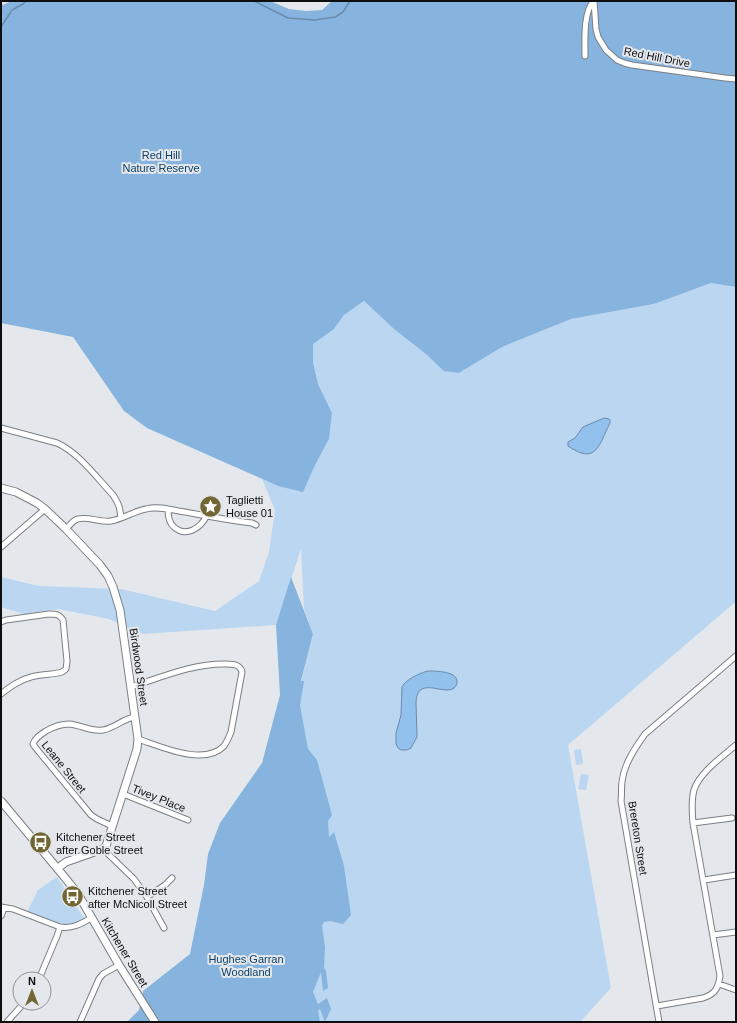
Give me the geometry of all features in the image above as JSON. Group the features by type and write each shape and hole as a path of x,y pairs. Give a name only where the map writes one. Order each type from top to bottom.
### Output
{"street":[{"path":"585,56 586,24 589,8 594,1"},
{"name":"Red Hill Drive","path":"594,1 598,37 606,50 617,60 627,64 736,79"},
{"path":"1,428 57,443 70,450 113,495 118,502 122,518"},
{"name":"Birdwood Street","path":"1,488 16,492 37,502 66,529 100,565 108,576 121,614 138,739 134,761 106,846 104,848"},
{"path":"66,529 77,519 111,521 146,509 156,508 207,515 256,525"},
{"path":"1,547 45,509"},
{"path":"168,509 168,516 174,527 187,532 200,526 207,515"},
{"path":"1,622 49,614 60,616 63,620 67,661 66,669 62,672 32,676 14,684 1,694"},
{"name":"Brereton Street","path":"659,1022 621,801 622,780 627,764 636,746 645,734 736,656"},
{"path":"131,687 204,666 234,664 240,667 242,672 231,732 228,740 216,752 198,755 188,754 138,739"},
{"name":"Leane Street","path":"112,826 91,815 33,744 35,739 47,730 63,724 70,724 94,730 103,730 112,728 135,717"},
{"path":"657,1006 703,998 710,995 719,984 720,976 693,823 692,800 694,788 699,779 712,765 736,745"},
{"name":"Tivey Place","path":"123,794 188,820"},
{"name":"Kitchener Street","path":"1,801 78,894 91,918 155,1022"},
{"path":"693,823 732,818"},
{"path":"58,868 66,862 104,848 134,879 147,897 164,928"},
{"path":"704,880 736,875"},
{"path":"147,897 165,885 172,878"},
{"path":"1,916 3,908 29,915 60,927 72,927 91,918"},
{"path":"42,971 60,927"},
{"path":"713,935 736,932"},
{"path":"80,1022 103,974 119,964"},
{"path":"719,984 736,990"},
{"path":"7,1022 17,1011"}],"shaded area":[{"path":"711,283 736,287 736,603 568,745 611,988 580,1022 305,1022 289,732 313,634 304,609 301,549 276,625 143,634 109,619 58,609 24,614 1,607 1,577 39,586 121,589 215,611 259,581 269,552 275,510 262,479 278,486 315,465 329,439 332,413 318,384 313,362 312,344 334,329 344,315 364,301 394,329 444,370 459,373 502,347 571,319 654,304"},
{"path":"604,418 609,419 610,423 600,445 596,450 585,454 568,446 568,442 575,438 583,427"},
{"path":"427,671 450,674 456,678 457,685 450,690 426,688 421,690 418,694 416,702 417,737 411,748 401,750 396,744 396,733 401,715 402,687 410,679"},
{"path":"581,749 583,764 576,765 574,750"},
{"path":"581,774 589,775 586,790 578,789"},
{"path":"57,877 84,918 78,922 71,924 56,923 27,912 38,890"}],"green space":[{"name":"Red Hill Nature Reserve","path":"11,1 270,1 289,9 306,11 322,10 332,1 736,1 736,287 711,283 654,304 571,319 502,347 459,373 444,371 427,355 394,329 364,301 344,315 334,329 313,344 313,362 318,384 332,413 329,439 303,492 278,486 147,428 124,411 73,337 1,323 1,4 3,5"},
{"name":"Hughes Garran Woodland","path":"291,577 313,634 301,681 304,681 300,705 308,749 317,760 332,815 328,821 329,837 334,832 344,866 351,915 343,924 330,921 324,922 322,926 325,947 324,968 326,971 328,988 323,991 321,972 313,992 318,1004 327,998 331,1009 325,1022 320,1009 318,1011 320,1022 127,1022 139,1010 143,991 190,954 204,885 208,854 220,823 262,763 280,695 276,625"}],"waterway":[{"path":"1,27 12,10 26,1"},
{"path":"254,1 288,18 315,20 335,17 343,12 350,1"}],"place":[{"name":"Taglietti House 01","path":"210,506"},
{"name":"Kitchener Street after Goble Street","path":"40,843"},
{"name":"Kitchener Street after McNicoll Street","path":"73,897"}]}
